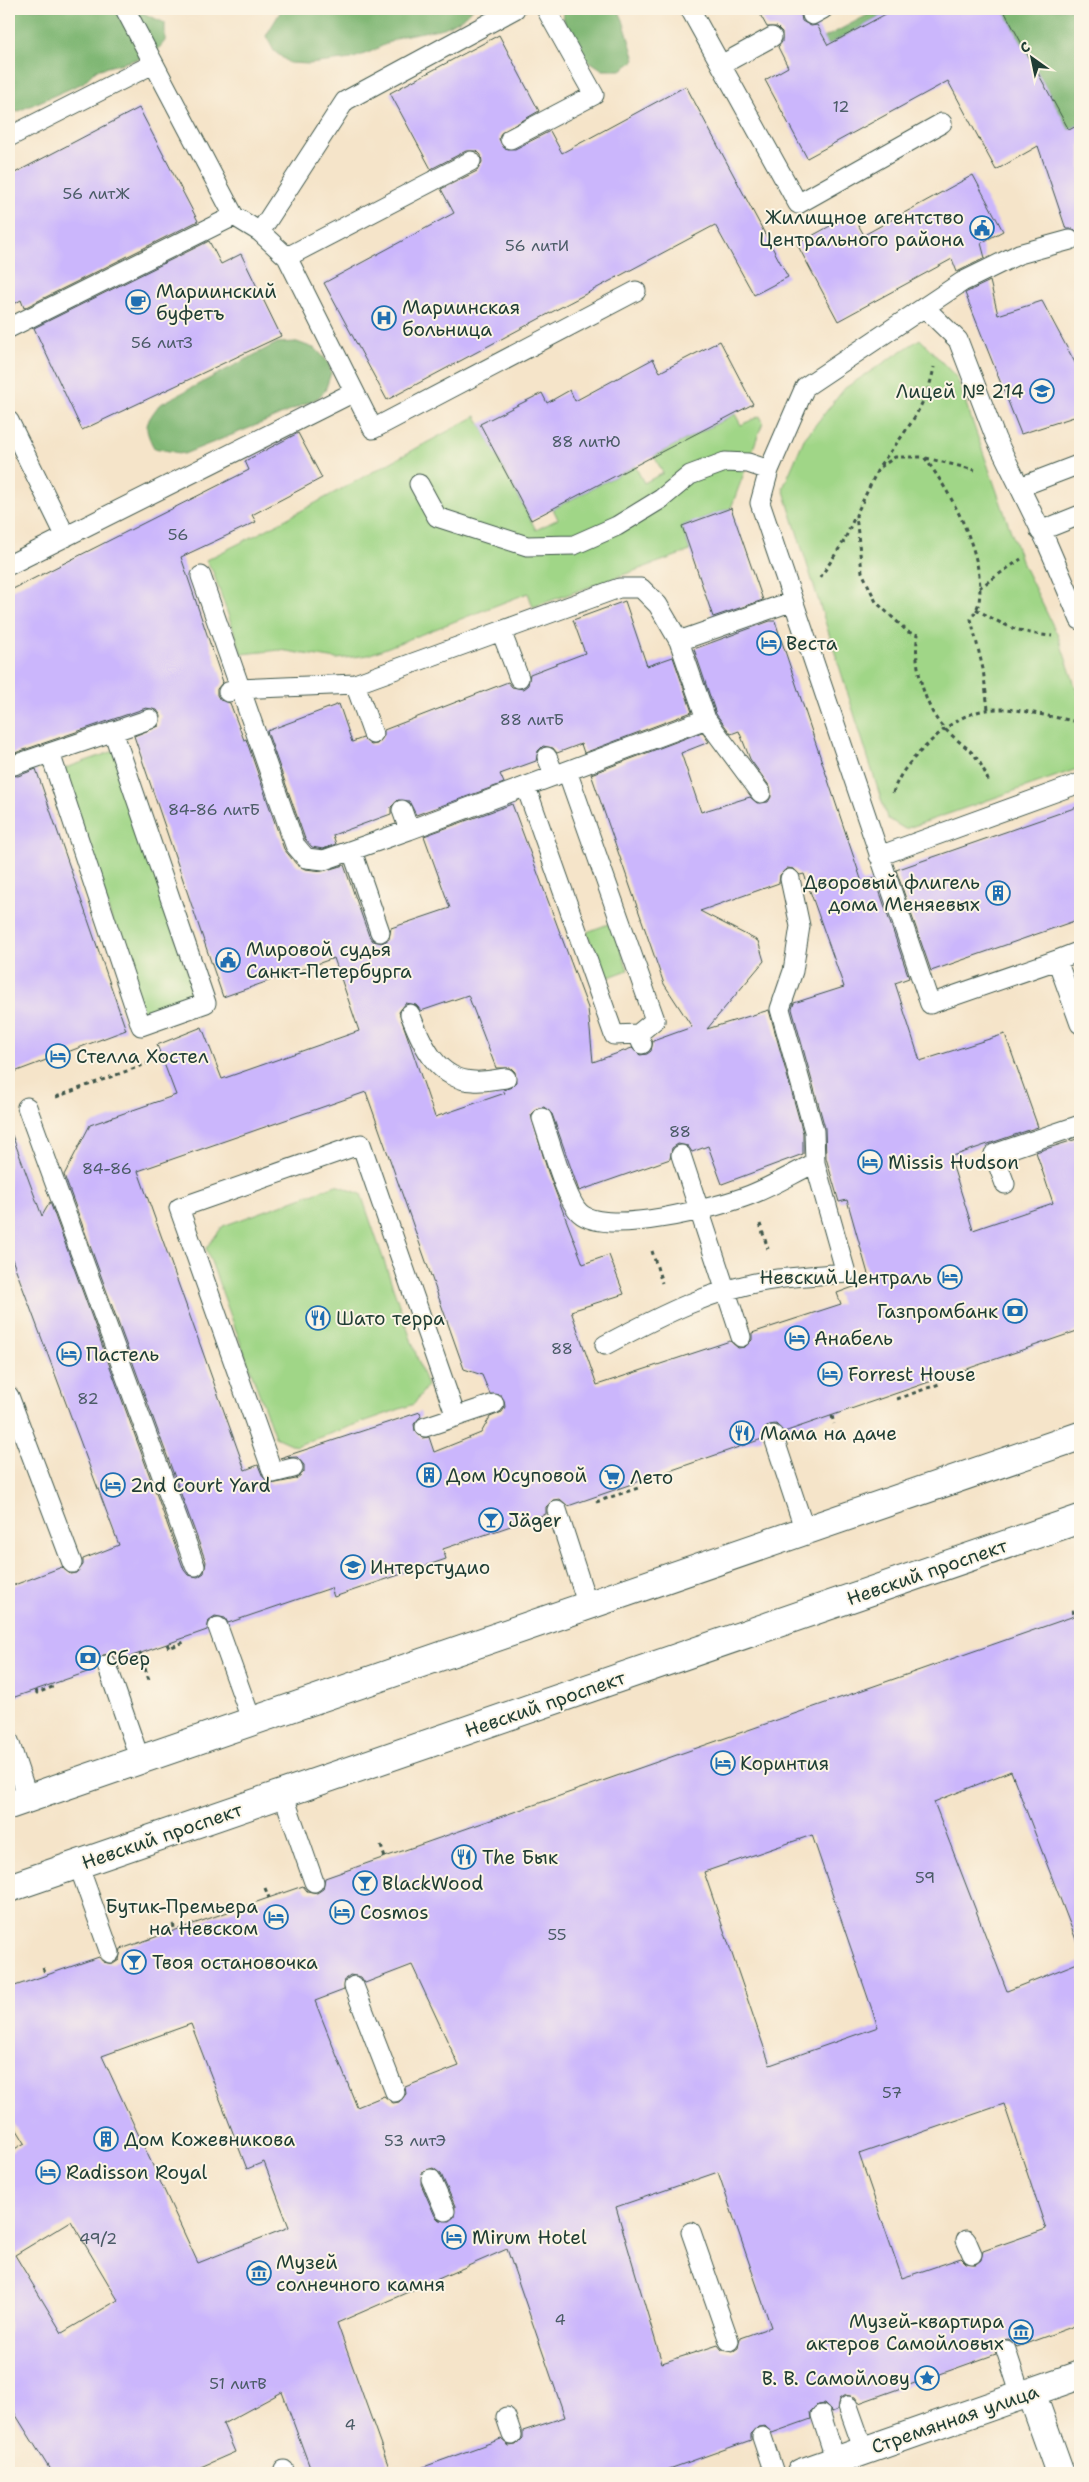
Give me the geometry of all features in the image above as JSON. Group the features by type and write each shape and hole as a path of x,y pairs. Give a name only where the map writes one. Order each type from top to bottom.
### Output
{"main road":[{"path":"18,1802 1080,1436"},
{"name":"Невский проспект","path":"9,1888 1080,1519"},
{"name":"Стремянная улица","path":"801,2473 1080,2375"},
{"path":"1026,2394 1060,2473"}],"lane":[{"path":"125,9 234,216 260,232 287,257 373,429 636,291"},
{"path":"260,232 345,101 513,9"},
{"path":"510,139 594,96 546,9"},
{"path":"690,9 798,204 942,123"},
{"path":"721,65 772,37"},
{"path":"9,137 153,64"},
{"path":"287,257 470,161"},
{"path":"9,328 234,216"},
{"path":"1070,240 1019,254 962,282 805,387 769,470 760,503 930,1004 1080,952"},
{"path":"924,307 958,340 996,439 1044,537 1080,620"},
{"path":"9,564 354,392"},
{"path":"9,421 66,537"},
{"path":"419,484 437,517 527,546 574,545 617,526 661,499 690,475 725,462 748,463 769,470"},
{"path":"1020,487 1080,464"},
{"path":"1044,537 1080,514"},
{"path":"201,576 233,691 295,845 306,858 324,860 352,851 706,719"},
{"path":"233,691 355,684 619,588 641,588 658,605 680,641 706,719 761,793"},
{"path":"680,641 793,601"},
{"path":"501,631 519,678"},
{"path":"355,684 373,734"},
{"path":"14,765 150,719"},
{"path":"50,753 141,1026 206,1003 113,731"},
{"path":"526,786 614,1035 640,1039 655,1020 561,773 548,757"},
{"path":"879,856 1080,784"},
{"path":"402,810 409,830"},
{"path":"352,851 380,932"},
{"path":"604,1345 671,1310 726,1291 777,1279 846,1274 815,1163 814,1131 780,1009 793,970 800,926 790,879"},
{"path":"1057,960 1080,1024"},
{"path":"410,1014 423,1046 445,1073 473,1082 506,1078"},
{"path":"27,1107 195,1566"},
{"path":"542,1118 570,1195 580,1213 598,1221 642,1222 701,1210 751,1195 815,1163"},
{"path":"1004,1184 994,1154 1080,1125"},
{"path":"293,1468 273,1473 179,1208 361,1144 456,1417"},
{"path":"681,1155 701,1210 741,1337"},
{"path":"9,1396 72,1563"},
{"path":"425,1427 494,1404"},
{"path":"773,1435 805,1531"},
{"path":"557,1510 588,1606"},
{"path":"218,1627 252,1722"},
{"path":"107,1665 140,1760"},
{"path":"9,1741 18,1802"},
{"path":"283,1794 314,1882"},
{"path":"78,1864 110,1953"},
{"path":"354,1986 395,2092"},
{"path":"431,2179 444,2211"},
{"path":"691,2232 729,2341"},
{"path":"1006,2350 1026,2394"},
{"path":"848,2406 864,2451"},
{"path":"821,2416 836,2461"},
{"path":"506,2417 512,2435"},
{"path":"762,2437 774,2473"}],"path":[{"path":"793,601 817,583 844,541 878,469 914,421 930,388 942,325"},
{"path":"878,469 895,457 924,457 960,468 990,473 1010,468"},
{"path":"924,457 938,476 972,546 979,575 979,603 971,619 983,669 988,708"},
{"path":"856,515 862,572 876,602 908,632 918,635 916,642 920,674 929,708 943,728 974,753 982,763 1000,812"},
{"path":"979,588 1044,537"},
{"path":"976,609 1002,624 1027,634 1058,636"},
{"path":"869,826 887,818 897,779 943,728 964,715 988,708 1020,710 1080,722"},
{"path":"27,1107 154,1061 141,1026"},
{"path":"751,1195 777,1279"},
{"path":"642,1222 671,1310"},
{"path":"897,1398 942,1383"},
{"path":"832,1416 834,1424"},
{"path":"596,1502 641,1487"},
{"path":"617,1489 619,1494"},
{"path":"1072,1610 1075,1616"},
{"path":"167,1644 169,1648 187,1641"},
{"path":"140,1653 149,1680"},
{"path":"36,1690 37,1693 55,1686"},
{"path":"381,1846 385,1858"},
{"path":"265,1888 269,1898"},
{"path":"173,1924 175,1931"},
{"path":"43,1968 46,1975"}],"green space":[{"path":"9,9 134,9 165,23 165,41 153,55 96,70 83,83 9,115"},
{"path":"282,9 473,9 460,20 444,28 402,36 351,59 309,64 289,63 274,51 266,36"},
{"path":"562,9 618,9 635,60 621,70 603,70 572,50"},
{"path":"879,9 895,9 828,45 824,38"},
{"path":"1003,9 1077,9 1080,14 1080,124 1069,130"},
{"path":"920,339 957,378 1021,560 1058,636 1080,700 1080,768 905,829 887,818 783,488 804,439 845,388"},
{"path":"297,342 316,349 329,363 331,373 325,391 318,398 267,421 184,454 154,448 148,435 147,425 159,405 277,343"},
{"path":"735,414 741,425 760,416 763,422 731,508 682,526 690,551 533,607 528,593 368,655 337,659 280,650 242,654 213,572 206,560 262,532 476,416 536,530 558,519 553,509 635,466 644,483 663,473 654,456"},
{"path":"114,751 196,998 143,1016 63,769"},
{"path":"611,923 628,970 604,979 587,932"},
{"path":"336,1185 361,1194 427,1386 414,1404 295,1446 275,1437 206,1248 223,1226"}],"building":[{"path":"757,9 803,9 802,21 811,26 817,25 828,45 895,9 1003,9 1069,130 1080,124 1080,236 1073,229 1066,229 1038,146 996,170 948,81 807,158 765,80 788,67 778,47 782,42 782,32 777,27 767,27"},
{"path":"499,35 539,111 501,133 499,139 504,148 515,149 550,131 562,153 686,86 788,277 754,295 715,225 387,400 324,283 454,213 441,189 477,171 482,162 481,155 477,151 466,151 431,169 390,93"},
{"path":"139,108 198,221 24,308 21,300 9,307 9,176"},
{"path":"973,175 1003,231 981,243 985,258 957,272 952,259 838,321 797,244 852,214 864,235"},
{"path":"209,241 221,264 241,254 281,336 82,430 34,328"},
{"name":"Лицей № 214","path":"990,281 998,315 1042,301 1080,372 1080,415 1021,434 965,293"},
{"path":"720,341 753,404 531,520 480,424 542,393 547,403 570,390 575,401 653,359 660,372"},
{"path":"298,433 322,478 252,515 256,522 181,557 223,682 217,689 217,695 220,700 230,703 244,740 246,739 284,849 297,865 305,869 323,871 344,865 369,936 373,941 383,943 389,939 391,928 450,908 424,836 512,804 588,1008 593,1062 632,1048 640,1055 647,1054 651,1051 653,1041 692,1027 664,984 591,774 702,732 709,742 681,753 701,812 750,797 757,803 768,802 771,797 770,787 750,759 739,731 731,734 716,714 694,649 770,621 775,621 862,882 875,878 909,978 895,983 920,1061 1005,1034 1038,1127 950,1157 973,1230 1053,1203 1036,1152 1080,1138 1080,1330 784,1432 776,1424 769,1425 762,1432 762,1439 568,1506 560,1499 553,1500 546,1507 546,1514 443,1549 446,1559 334,1597 331,1588 228,1623 225,1618 215,1616 209,1620 207,1630 118,1661 110,1654 103,1655 96,1662 96,1669 9,1699 9,1587 62,1567 70,1574 76,1573 83,1565 83,1559 119,1545 9,1251 9,1136 12,1135 42,1216 50,1202 184,1570 188,1575 198,1577 204,1573 206,1562 64,1175 90,1125 176,1095 157,1045 202,1027 222,1079 359,1031 334,958 223,997 134,736 159,726 161,716 157,710 146,708 9,755 9,591 249,470 245,461","holes":["787,868 794,869 800,875 804,874 844,987 794,1003 792,1009 825,1128 826,1158 839,1202 847,1200 870,1281 837,1293 841,1304 752,1333 752,1340 745,1347 738,1348 730,1341 597,1385 571,1311 624,1294 609,1255 583,1264 548,1172 531,1115 538,1108 544,1107 552,1114 579,1191 670,1159 672,1148 678,1144 688,1146 692,1152 708,1146 722,1184 803,1154 803,1133 769,1010 707,1029 764,961 758,941 700,911 779,883 780,875","468,995 496,1068 511,1068 515,1072 516,1082 512,1087 503,1090 505,1093 435,1117 399,1012 406,1003 416,1005 421,1011","366,1092 464,1369 482,1375 490,1394 501,1395 505,1407 502,1412 490,1417 481,1433 434,1452 429,1437 422,1438 415,1431 414,1424 421,1416 420,1412 280,1458 297,1457 304,1465 304,1472 296,1479 271,1484 263,1477 258,1465 245,1470 138,1171"]},
{"path":"731,508 763,600 713,617 682,526"},
{"path":"625,601 647,666 673,657 692,712 584,753 581,744 557,753 553,748 543,746 538,751 536,761 500,774 504,783 416,815 409,801 398,800 391,807 391,814 333,835 336,844 323,849 312,847 305,839 267,731 339,704 352,742 363,738 371,745 377,744 384,736 384,730 508,682 512,687 523,689 528,685 530,674 585,653 573,620"},
{"path":"36,769 126,1030 9,1074 9,775 18,776"},
{"name":"Дворовый флигель дома Меняевых","path":"1080,806 1080,919 931,971 896,870"},
{"path":"1080,1614 1080,1944 1078,1945 1011,1771 934,1802 1007,1991 1080,1962 1080,2324 1017,2347 1009,2339 1002,2340 995,2347 996,2354 859,2403 855,2397 845,2395 839,2399 837,2410 832,2412 824,2404 817,2405 810,2412 811,2419 772,2433 765,2426 758,2427 751,2434 751,2440 658,2473 419,2473 418,2469 501,2439 509,2446 516,2445 523,2438 523,2431 565,2417 507,2249 337,2323 391,2473 312,2473 282,2392 223,2424 235,2452 187,2473 52,2473 9,2404 9,2152 25,2143 9,2117 9,1988 99,1957 103,1962 113,1964 119,1960 121,1949 303,1886 307,1891 317,1893 323,1889 325,1878","holes":["812,1835 878,2027 770,2065 704,1872","412,1965 459,2066 405,2087 406,2094 399,2102 393,2103 384,2096 357,2107 315,2001 344,1990 345,1979 350,1975 361,1977 365,1983","191,2024 247,2169 264,2162 289,2227 198,2263 102,2056","1004,2104 1046,2229 983,2251 981,2260 976,2264 966,2263 961,2258 902,2278 859,2154","433,2168 441,2174 455,2206 454,2217 449,2221 439,2220 435,2216 421,2184 422,2172","718,2172 771,2327 740,2338 738,2348 732,2352 722,2350 718,2345 662,2363 616,2207","71,2221 118,2300 62,2333 15,2255"]}],"place":[{"name":"Жилищное агентство Центрального района","path":"982,228"},
{"name":"Мариинский буфетъ","path":"138,302"},
{"name":"Мариинская больница","path":"384,318"},
{"name":"Лицей № 214","path":"1042,391"},
{"name":"Веста","path":"769,643"},
{"name":"Дворовый флигель дома Меняевых","path":"998,893"},
{"name":"Мировой судья Санкт-Петербурга","path":"228,960"},
{"name":"Стелла Хостел","path":"58,1056"},
{"name":"Missis Hudson","path":"870,1162"},
{"name":"Невский Централь","path":"950,1277"},
{"name":"Газпромбанк","path":"1015,1311"},
{"name":"Шато терра","path":"318,1318"},
{"name":"Анабель","path":"797,1338"},
{"name":"Пастель","path":"69,1354"},
{"name":"Forrest House","path":"830,1374"},
{"name":"Мама на даче","path":"742,1433"},
{"name":"Дом Юсуповой","path":"429,1475"},
{"name":"Лето","path":"612,1477"},
{"name":"2nd Court Yard","path":"113,1485"},
{"name":"Jäger","path":"491,1520"},
{"name":"Интерстудио","path":"353,1567"},
{"name":"Сбер","path":"88,1658"},
{"name":"Коринтия","path":"723,1763"},
{"name":"The Бык","path":"464,1857"},
{"name":"BlackWood","path":"365,1883"},
{"name":"Cosmos","path":"342,1912"},
{"name":"Бутик-Премьера на Невском","path":"276,1917"},
{"name":"Твоя остановочка","path":"134,1962"},
{"name":"Дом Кожевникова","path":"106,2139"},
{"name":"Radisson Royal","path":"48,2172"},
{"name":"Mirum Hotel","path":"454,2237"},
{"name":"Музей солнечного камня","path":"259,2273"},
{"name":"Музей-квартира актеров Самойловых","path":"1021,2332"},
{"name":"В. В. Самойлову","path":"927,2378"}]}
